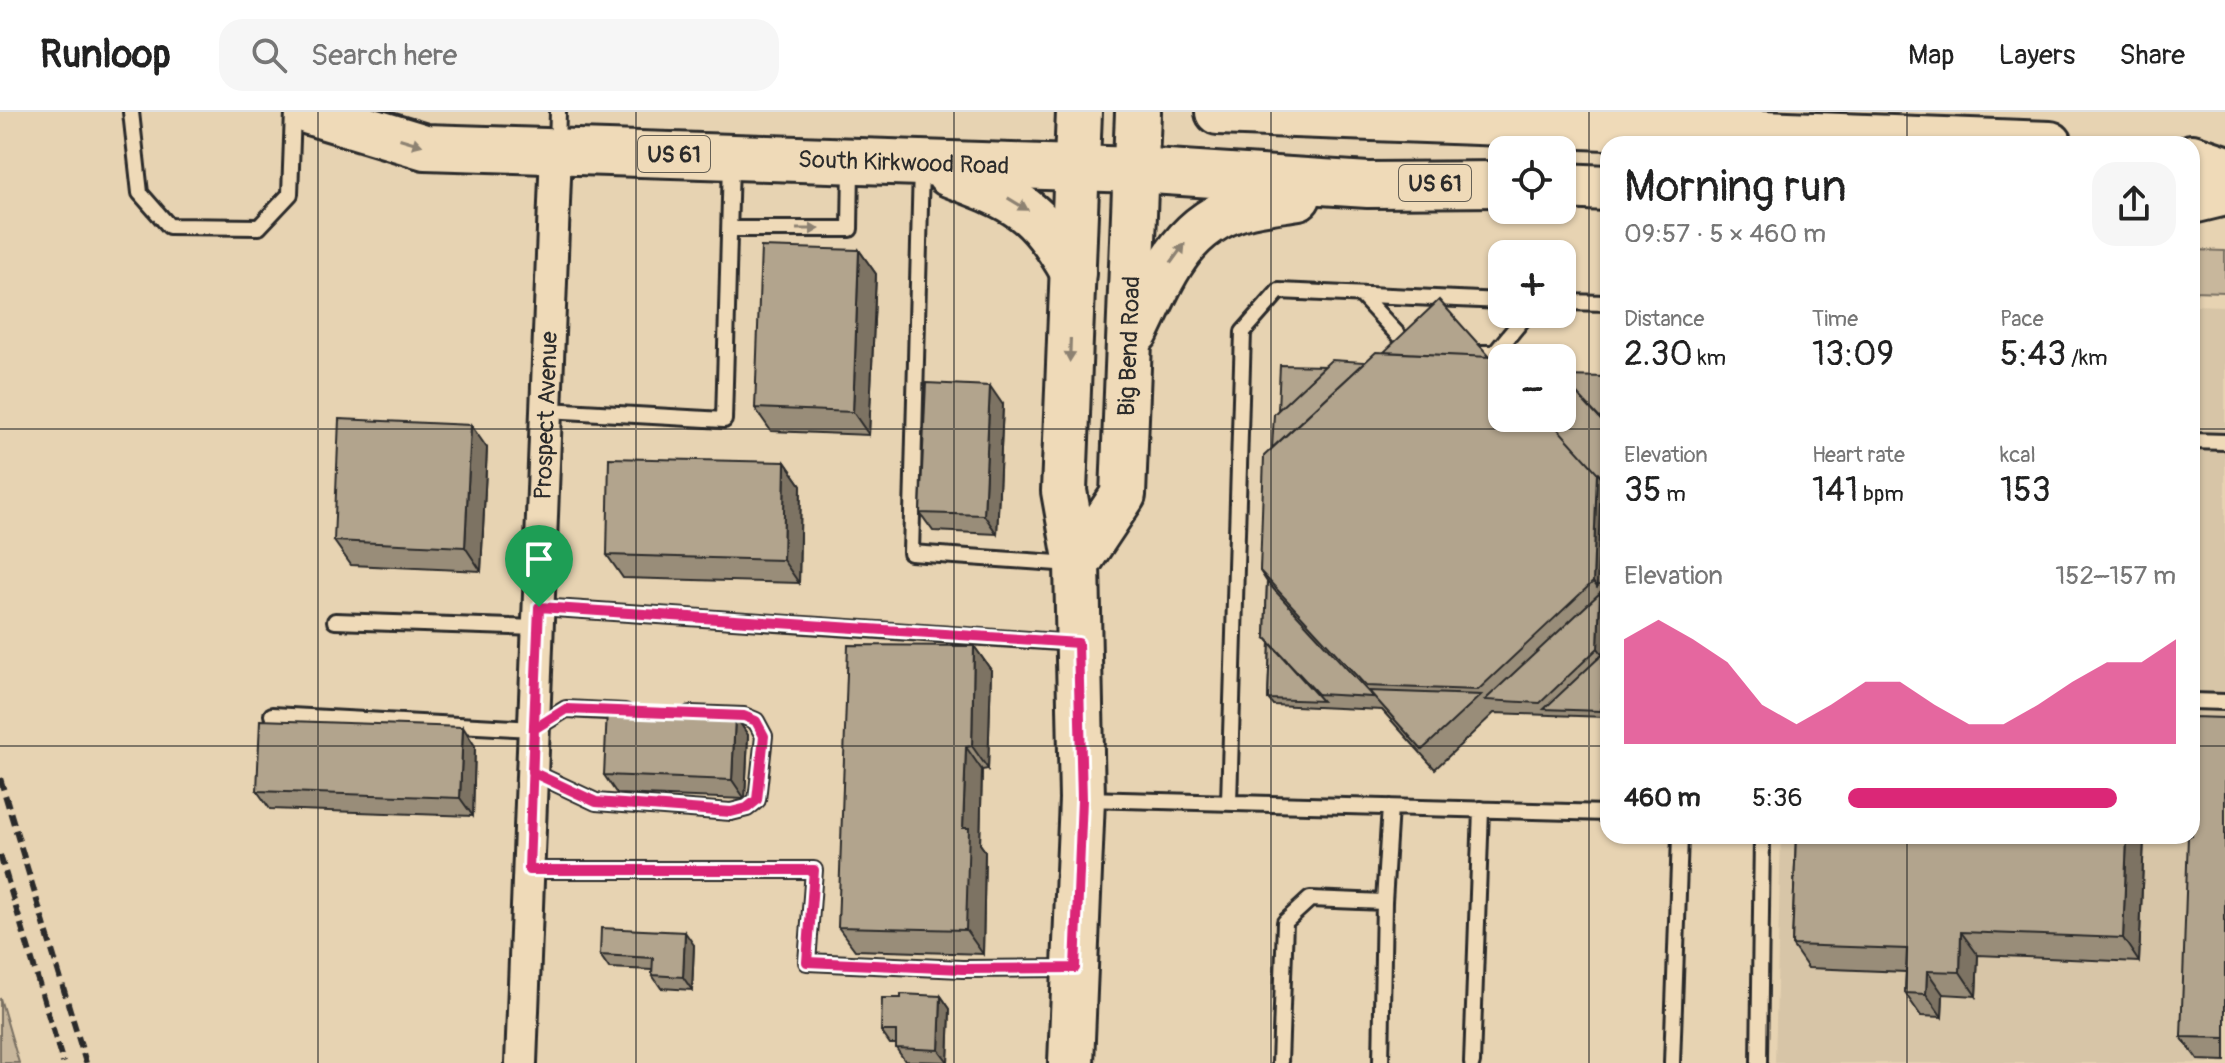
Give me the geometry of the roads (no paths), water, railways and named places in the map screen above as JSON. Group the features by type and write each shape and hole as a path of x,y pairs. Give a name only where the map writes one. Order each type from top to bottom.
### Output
{"main road":[{"name":"South Kirkwood Road","path":"309,112 425,147 557,131 732,156 1136,170 1368,185 1488,184"},
{"path":"1071,1063 1082,799 1077,564 1064,491 1079,112"},
{"name":"Big Bend Road","path":"1077,564 1123,495 1138,112"},
{"path":"1218,112 1370,114 1456,122 1633,120 1943,136"},
{"path":"2200,160 2225,168"},
{"path":"921,163 999,193 1030,212 1054,239 1073,272"},
{"path":"1129,347 1176,252 1201,227 1241,207 1368,185"},
{"path":"1576,187 1600,188"},
{"path":"2200,199 2225,193"}],"street":[{"name":"Prospect Avenue","path":"521,1063 557,131"}],"lane":[{"path":"131,112 140,193 169,226 259,227 290,194 293,112"},
{"path":"547,410 724,420 732,156"},
{"path":"730,229 850,229 852,160"},
{"path":"921,163 911,553 1077,564"},
{"path":"1229,802 1243,332 1279,291 1488,300"},
{"path":"1362,296 1413,351 1427,351"},
{"path":"1576,302 1600,303"},
{"path":"1454,352 1495,353 1516,328"},
{"path":"2200,441 2225,442"},
{"path":"335,621 538,617 1078,643"},
{"path":"2200,701 2225,702"},
{"path":"272,715 534,729 566,709 646,713"},
{"path":"532,772 596,802 731,812 747,808 757,800 764,736 756,721 744,716 674,714"},
{"path":"1082,799 1600,813"},
{"path":"1381,1063 1384,902 1390,807"},
{"path":"1472,1063 1481,809"},
{"path":"1672,1063 1680,844"},
{"path":"1759,1063 1762,844"},
{"path":"529,870 814,870 807,962 962,969 1075,968"},
{"path":"1280,1063 1285,922 1310,899 1384,902"}],"railway":[{"path":"0,778 86,1063"},
{"path":"0,855 63,1063"}]}
